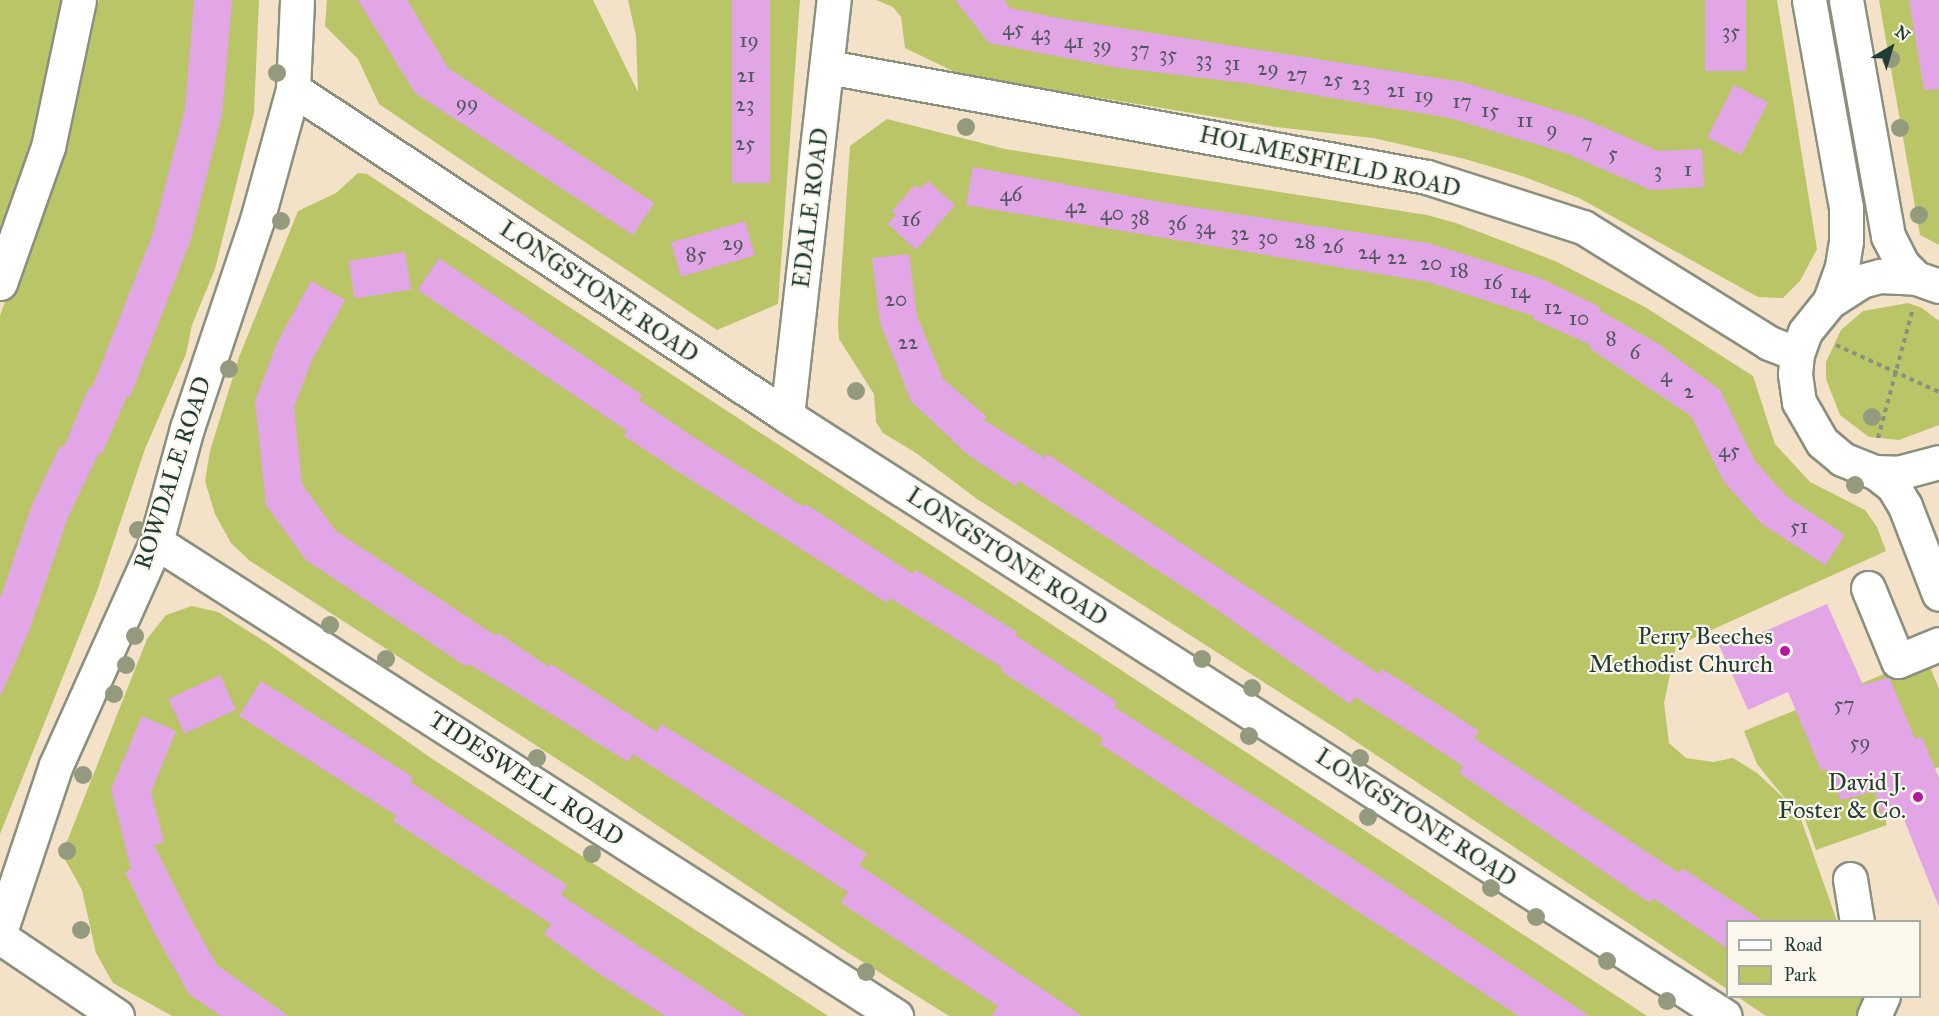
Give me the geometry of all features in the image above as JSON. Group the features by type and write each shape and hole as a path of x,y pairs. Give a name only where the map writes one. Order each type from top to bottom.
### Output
{"street":[{"path":"0,283 48,147 79,0"},
{"name":"ROWDALE ROAD","path":"0,934 56,765 156,542 187,428 257,220 293,89 297,0"},
{"name":"EDALE ROAD","path":"787,416 834,0"},
{"path":"1809,0 1846,208 1842,267 1829,302 1801,343 1795,374 1800,402 1809,424 1842,459 1872,471 1893,486 1905,506 1939,594"},
{"path":"1846,0 1888,236 1893,251 1925,281"},
{"name":"HOLMESFIELD ROAD","path":"828,67 1427,177 1583,227 1769,343 1801,343"},
{"name":"LONGSTONE ROAD","path":"293,89 787,416 1725,1016"},
{"path":"1829,302 1861,281 1880,276 1925,281"},
{"path":"1872,471 1898,473 1939,462"},
{"name":"TIDESWELL ROAD","path":"156,542 896,1016"},
{"path":"1868,588 1898,661 1939,644"},
{"path":"1850,879 1857,920"},
{"path":"0,934 117,1016"},
{"path":"1874,1016 1882,998"}],"path":[{"path":"1872,471 1896,371 1925,281"},
{"path":"1801,343 1896,371 1939,392"}],"green space":[{"path":"0,0 69,0 30,162 0,245"},
{"path":"99,0 259,0 254,113 215,269 192,325 186,354 145,449 96,594 0,834 0,316 75,97"},
{"path":"327,0 593,0 638,92 636,36 628,0 800,0 778,304 717,330 457,157 379,104 358,59 325,26"},
{"path":"876,0 1777,0 1817,249 1800,281 1783,298 1758,297 1579,198 1522,176 1465,159 1373,138 1276,127 961,75 905,48 901,17 893,7"},
{"path":"1879,0 1939,0 1939,245 1920,235"},
{"path":"887,119 1005,149 1427,215 1456,223 1555,261 1645,307 1753,376 1775,444 1810,482 1865,510 1877,527 1886,551 1676,646 1664,703 1669,743 1686,758 1713,762 1733,758 1757,773 1788,802 1757,764 1744,731 1926,657 1939,689 1939,767 1875,791 1887,825 1816,850 1804,816 1798,811 1837,920 1726,920 1726,988 1337,729 977,499 916,453 883,433 876,422 874,394 839,339 838,322 850,146"},
{"path":"358,173 367,174 1647,1016 949,1016 842,949 585,777 250,561 231,543 215,514 205,481 210,451 239,357 298,211 336,193"},
{"path":"1908,303 1922,308 1939,321 1939,425 1899,440 1869,437 1840,415 1826,379 1826,362 1841,330 1863,311"},
{"path":"192,606 218,612 267,643 431,758 828,1016 172,1016 113,983 96,953 82,890 62,854 147,639 166,615"},
{"path":"1739,998 1867,998 1862,1016 1766,1016"}],"building":[{"path":"194,0 232,0 222,115 191,239 130,397 127,396 102,454 99,453 68,517 29,631 0,697 0,599 32,505 60,446 64,447 89,387 92,388 153,233 185,109"},
{"path":"358,0 407,0 448,68 654,203 633,235 415,93"},
{"path":"732,0 770,0 770,183 732,183"},
{"path":"955,0 1004,0 1010,8 1058,18 1462,82 1582,118 1658,151 1702,149 1704,187 1651,190 1565,153 1450,118 1244,83 1113,67 989,43"},
{"path":"1705,0 1746,0 1746,71 1705,71"},
{"path":"1909,0 1939,0 1939,89 1924,90"},
{"path":"1734,85 1768,102 1741,155 1707,138"},
{"path":"973,167 1166,203 1428,243 1540,278 1600,307 1599,310 1657,343 1720,390 1755,461 1786,496 1845,535 1825,565 1762,524 1724,482 1691,416 1589,348 1591,345 1533,319 1534,316 1428,282 966,205"},
{"path":"928,181 955,205 916,250 888,224 896,215 892,211 915,185 920,189"},
{"path":"745,221 755,256 681,277 671,242"},
{"path":"405,252 411,290 355,298 349,261"},
{"path":"909,254 917,316 943,379 987,417 984,420 1044,458 1047,454 1379,674 1382,669 1406,684 1479,731 1474,738 1679,873 1682,868 1761,920 1726,920 1726,948 1653,898 1650,903 1459,773 1463,766 1434,747 1355,697 1350,704 1199,597 1019,481 1016,486 968,455 911,401 880,323 872,258"},
{"path":"439,258 642,395 639,400 692,436 804,507 806,504 913,574 916,570 1017,632 1015,635 1117,702 1114,707 1338,849 1589,1016 1519,1016 1100,744 1103,738 1001,671 1003,668 890,598 887,603 677,471 624,436 627,431 418,290"},
{"path":"311,281 345,300 312,360 294,407 302,484 336,531 496,636 498,633 549,667 551,664 657,732 661,724 793,805 867,854 859,865 1082,1016 992,1016 998,1006 841,903 848,892 633,754 628,762 469,664 467,667 306,560 266,505 255,401 277,343"},
{"path":"1827,604 1863,685 1889,677 1915,739 1922,737 1939,778 1939,907 1899,807 1882,815 1875,791 1841,800 1826,769 1821,770 1788,692 1748,710 1719,645 1747,633 1749,638"},
{"path":"220,675 236,709 184,734 168,699"},
{"path":"261,681 413,777 410,782 567,885 561,895 746,1016 665,1016 595,971 544,934 551,924 393,821 397,816 239,716"},
{"path":"142,716 176,731 151,792 164,842 154,845 217,965 288,1016 221,1016 189,994 154,932 125,872 131,869 111,789"}],"place":[{"name":"Perry Beeches Methodist Church","path":"1785,651"},
{"name":"David J. Foster & Co.","path":"1918,797"}]}
